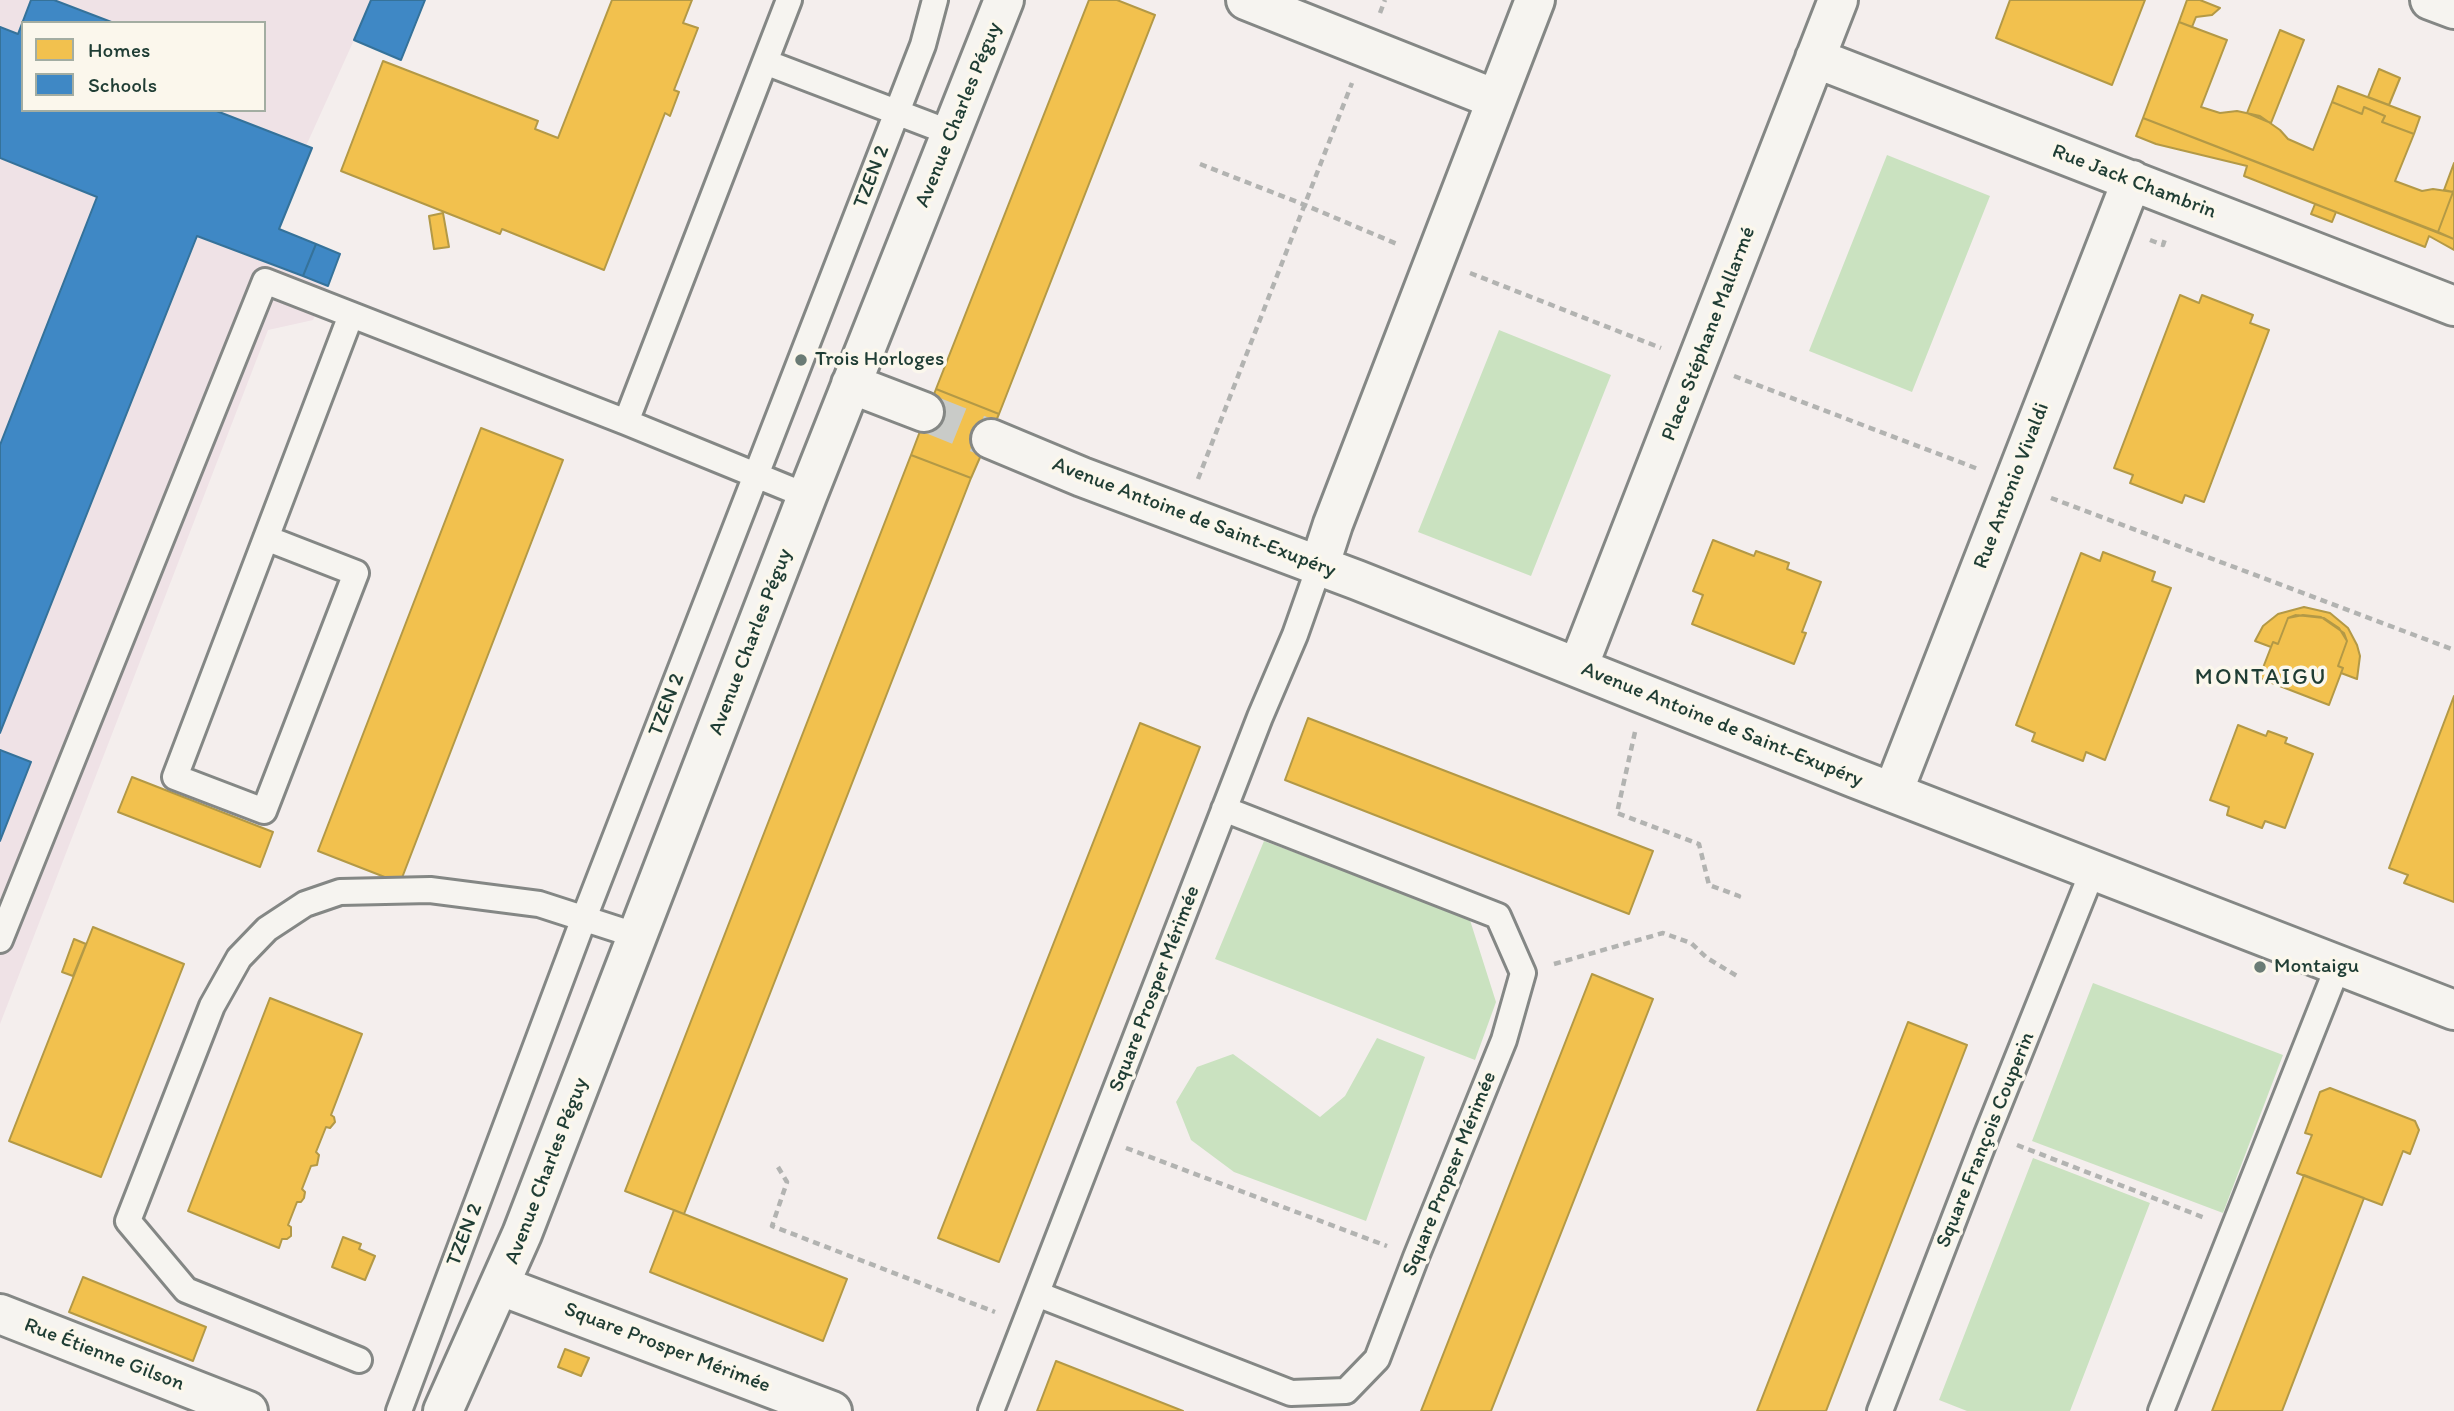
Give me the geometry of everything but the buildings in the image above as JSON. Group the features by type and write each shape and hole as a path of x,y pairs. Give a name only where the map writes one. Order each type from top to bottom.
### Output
{"street":[{"name":"Avenue Charles Péguy","path":"443,1411 501,1286 807,496 1004,0"},
{"path":"1246,0 1495,99"},
{"path":"1319,567 1333,524 1535,0"},
{"name":"Place Stéphane Mallarmé","path":"1578,667 1838,0"},
{"path":"2430,0 2454,9"},
{"name":"Rue Jack Chambrin","path":"1815,58 2454,306"},
{"name":"Rue Antonio Vivaldi","path":"1893,792 2132,180"},
{"path":"851,384 924,412"},
{"name":"Avenue Antoine de Saint-Exupéry","path":"991,439 2454,1010"},
{"name":"Square Prosper Mérimée","path":"501,1286 832,1411"},
{"name":"Rue Étienne Gilson","path":"0,1314 248,1411"}],"lane":[{"path":"626,422 789,0"},
{"name":"TZEN 2","path":"399,1411 584,918 923,45 935,0"},
{"path":"765,62 951,133"},
{"path":"0,940 265,281 807,496"},
{"path":"266,538 356,573 264,811 175,777 266,538 351,315"},
{"name":"Square Prosper Mérimée","path":"991,1411 1259,717 1295,635 1319,567"},
{"path":"1224,809 1498,916 1523,973"},
{"name":"Square François Couperin","path":"1880,1411 2093,870"},
{"path":"359,1360 186,1290 128,1221 212,1006 239,958 267,929 305,904 340,892 430,890 539,904 638,936"},
{"path":"2161,1411 2338,966"},
{"name":"Square Propser Mérimée","path":"1037,1294 1291,1393 1346,1391 1377,1359 1504,1040 1523,973"}],"path":[{"path":"1183,516 1385,0"},
{"path":"2196,552 2454,650"},
{"path":"1636,723 1617,813 1699,844 1709,885 1739,896 1737,900"},
{"path":"1523,973 1663,933 1690,943 1707,958 1737,976"},
{"path":"1987,1134 2232,1228"}],"shaded area":[{"path":"0,0 370,0 306,146 279,229 340,254 313,320 268,330 0,1024"}],"green space":[{"path":"1887,155 1990,196 1912,392 1809,351"},
{"path":"1499,330 1611,375 1531,576 1418,532"},
{"path":"1264,841 1469,917 1496,1002 1475,1060 1215,959"},
{"path":"2093,983 2283,1055 2223,1213 2032,1141"},
{"path":"1377,1038 1425,1057 1366,1221 1234,1172 1191,1140 1176,1102 1197,1067 1233,1054 1320,1117 1345,1096"},
{"path":"2033,1158 2150,1203 2070,1411 1967,1411 1939,1400"}],"tunnel":[{"path":"924,412 991,439"}],"place":[{"name":"Trois Horloges","path":"801,360"},
{"name":"Montaigu","path":"2260,967"}],"district":[{"name":"MONTAIGU","path":"2261,678"}]}
